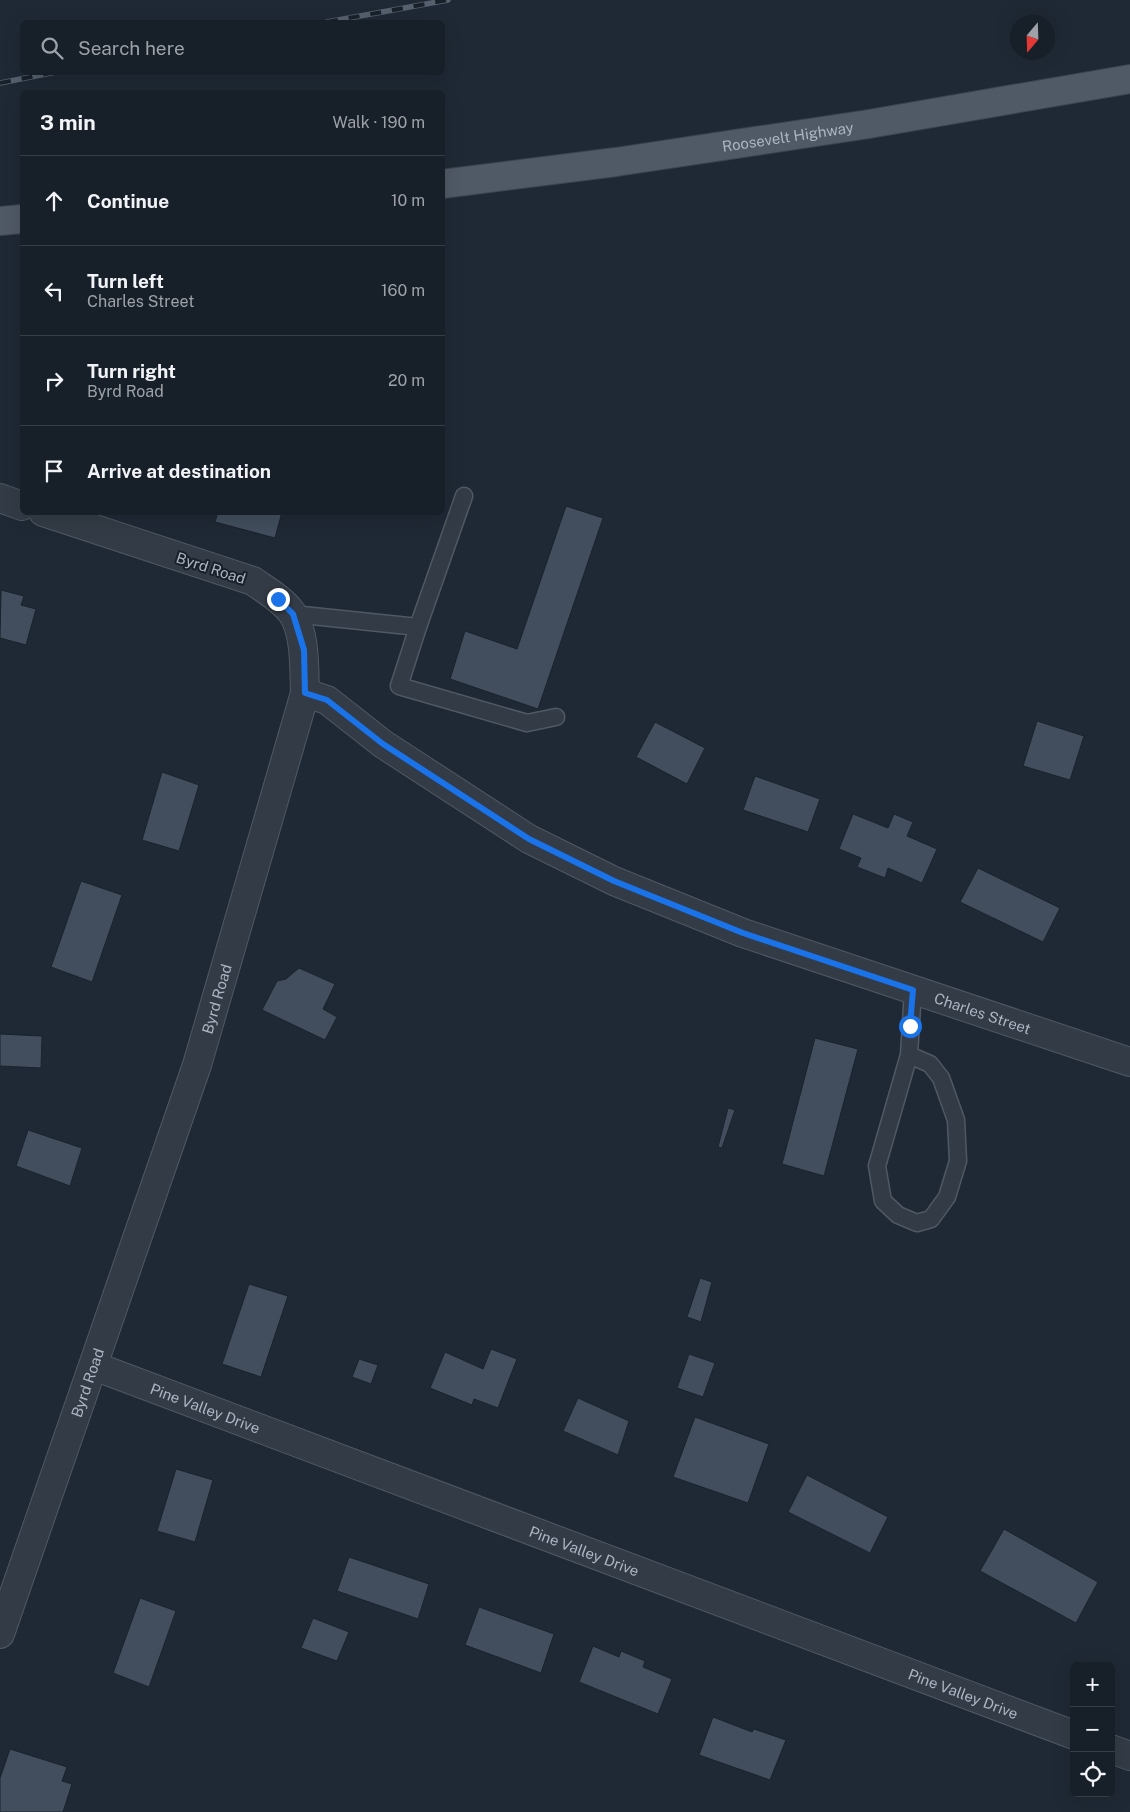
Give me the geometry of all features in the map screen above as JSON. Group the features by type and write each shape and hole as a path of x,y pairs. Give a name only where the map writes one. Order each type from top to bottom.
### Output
{"main road":[{"name":"Roosevelt Highway","path":"445,184 616,162 850,127 1130,78"},
{"path":"0,221 20,219"}],"street":[{"path":"0,498 20,505"},
{"name":"Byrd Road","path":"0,1634 197,1065 305,693 304,650 293,614 278,599 253,582 53,515"},
{"name":"Charles Street","path":"305,693 327,700 383,744 529,839 614,881 743,933 1130,1062"},
{"name":"Pine Valley Drive","path":"94,1366 1070,1733"},
{"path":"1115,1750 1130,1756"}],"lane":[{"path":"464,496 399,686 527,723 556,717"},
{"path":"293,614 418,628"},
{"path":"909,1054 930,1064 941,1078 956,1120 958,1162 947,1198 931,1219 917,1223 898,1215 883,1201 877,1166 909,1054 913,990"}],"building":[{"path":"566,506 603,518 538,709 450,679 465,631 517,649"},
{"path":"217,515 281,515 275,538 215,522"},
{"path":"1,590 24,596 21,605 36,609 26,645 0,638"},
{"path":"1037,721 1084,736 1070,780 1023,766"},
{"path":"655,722 705,748 687,784 636,757"},
{"path":"162,772 199,785 179,851 142,840"},
{"path":"755,776 820,799 808,832 743,810"},
{"path":"853,814 888,828 894,814 913,822 907,836 937,849 922,883 888,868 885,878 857,867 861,858 839,849"},
{"path":"978,868 1060,908 1043,942 960,902"},
{"path":"81,881 122,895 92,982 51,967"},
{"path":"299,968 335,984 323,1009 337,1017 325,1040 262,1010 277,981 286,979"},
{"path":"0,1034 42,1036 41,1068 0,1066"},
{"path":"815,1038 858,1049 824,1176 782,1164"},
{"path":"728,1108 735,1110 722,1148 718,1147"},
{"path":"28,1130 82,1148 70,1186 16,1166"},
{"path":"700,1278 712,1282 701,1322 687,1317"},
{"path":"249,1284 288,1296 261,1377 222,1364"},
{"path":"491,1349 517,1359 498,1408 474,1399 472,1405 430,1388 445,1352 483,1369"},
{"path":"689,1354 715,1363 703,1397 677,1388"},
{"path":"359,1359 378,1365 371,1384 352,1377"},
{"path":"578,1398 629,1421 618,1455 563,1431"},
{"path":"695,1417 769,1444 748,1503 673,1477"},
{"path":"176,1469 213,1480 195,1542 157,1531"},
{"path":"807,1475 888,1517 870,1553 788,1512"},
{"path":"1004,1529 1098,1582 1076,1623 980,1571"},
{"path":"349,1557 429,1584 418,1619 337,1591"},
{"path":"140,1598 176,1611 149,1687 113,1673"},
{"path":"479,1607 554,1634 541,1673 465,1645"},
{"path":"313,1618 349,1632 337,1661 301,1648"},
{"path":"593,1646 619,1657 621,1651 645,1661 643,1667 672,1679 658,1714 579,1682"},
{"path":"713,1717 752,1732 754,1729 786,1740 770,1780 699,1755"},
{"path":"10,1749 67,1767 62,1781 72,1784 63,1812 0,1812 0,1778"}],"railway":[{"path":"338,20 448,0"},
{"path":"0,83 41,75"}],"route":[{"path":"278,599 293,614 304,650 305,693 327,700 383,744 529,839 614,881 743,933 913,990 910,1026"}]}
